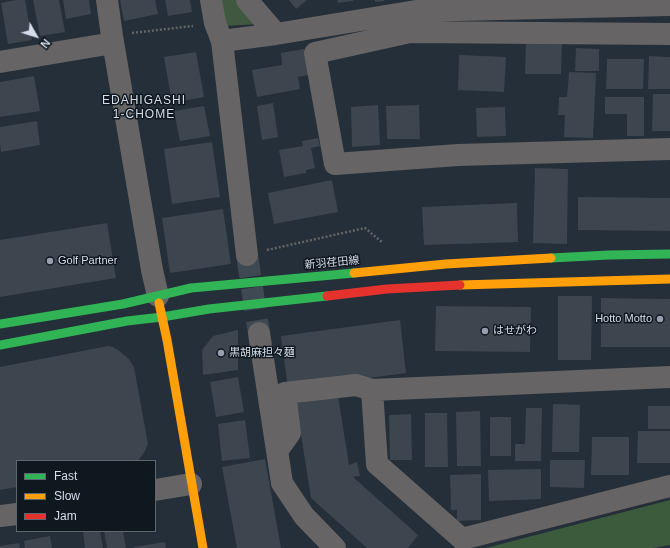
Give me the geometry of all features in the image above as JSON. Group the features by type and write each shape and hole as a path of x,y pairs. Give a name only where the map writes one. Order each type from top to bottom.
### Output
{"street":[{"path":"107,0 151,262 167,340 203,548"},
{"path":"211,0 219,32 247,255"},
{"path":"247,0 276,34"},
{"path":"219,32 276,34 416,11 670,5"},
{"path":"670,34 410,32 315,53 335,164 458,155 670,149"},
{"path":"0,62 113,40"},
{"name":"新羽荏田線","path":"0,345 127,321 160,306 191,288 446,264 609,255 670,254"},
{"name":"新羽荏田線","path":"0,324 123,304 209,309 395,289 457,285 670,279"},
{"path":"259,333 282,483 304,516 335,548"},
{"path":"277,451 290,433 285,393 356,385 372,390 670,377"},
{"path":"372,390 377,464 462,540 670,486"},
{"path":"156,490 191,484"},
{"path":"0,516 16,514"}],"path":[{"path":"113,40 219,32"},
{"path":"247,255 365,228 383,243"}],"green space":[{"path":"220,0 237,0 259,24 224,26"},
{"path":"670,500 670,545 654,548 486,548"}],"building":[{"path":"25,0 32,40 8,44 1,3"},
{"path":"33,0 59,0 65,32 40,36"},
{"path":"63,0 89,0 91,14 66,19"},
{"path":"120,0 155,0 158,14 124,21"},
{"path":"165,0 190,0 192,12 168,16"},
{"path":"289,0 307,0 296,9"},
{"path":"337,0 353,0 353,1 338,3"},
{"path":"375,0 384,0 384,1 375,2"},
{"path":"526,43 562,43 561,74 525,74"},
{"path":"576,48 599,49 599,71 575,71"},
{"path":"304,49 309,75 298,77 300,89 257,97 252,70 282,65 281,53"},
{"path":"196,52 204,97 172,103 164,57"},
{"path":"459,55 506,57 504,92 458,90"},
{"path":"649,56 670,57 670,89 648,89"},
{"path":"607,59 644,59 643,89 606,89"},
{"path":"569,72 596,73 593,138 564,137 565,115 558,115 559,97 567,97"},
{"path":"34,76 40,111 0,117 0,82"},
{"path":"653,94 670,94 670,131 652,131"},
{"path":"605,97 644,97 644,136 627,136 627,114 605,114"},
{"path":"273,103 278,137 262,140 257,106"},
{"path":"378,105 380,145 352,147 351,107"},
{"path":"419,105 420,139 387,139 386,106"},
{"path":"204,106 210,136 180,141 174,111"},
{"path":"505,107 506,136 477,137 476,108"},
{"path":"37,121 40,145 1,152 0,127"},
{"path":"318,138 320,146 311,148 315,168 306,170 306,173 284,177 279,150 303,146 302,141"},
{"path":"212,142 220,197 172,204 164,149"},
{"path":"535,168 568,169 567,244 533,243"},
{"path":"332,180 338,212 274,224 268,193"},
{"path":"578,197 670,198 670,231 578,230"},
{"path":"517,203 518,242 424,245 422,207"},
{"path":"223,209 231,264 170,273 162,218"},
{"path":"107,223 116,278 0,297 0,240"},
{"path":"558,296 592,296 591,360 558,360"},
{"path":"601,298 670,299 670,347 601,347"},
{"path":"436,306 531,307 530,352 435,351"},
{"path":"400,320 406,373 288,389 281,336"},
{"path":"238,330 238,370 203,375 202,350 213,336"},
{"path":"108,346 113,347 129,359 134,367 148,444 145,451 139,460 16,460 16,487 0,490 0,367"},
{"path":"238,377 244,412 216,417 210,382"},
{"path":"338,396 349,465 357,462 360,476 353,477 418,535 408,548 367,548 311,498 296,403"},
{"path":"553,404 580,405 579,452 552,452"},
{"path":"648,406 670,406 670,429 648,429"},
{"path":"526,408 542,408 541,461 515,461 515,444 525,444"},
{"path":"480,411 481,466 457,466 456,412"},
{"path":"425,413 447,413 448,467 425,467"},
{"path":"411,414 412,460 390,460 389,415"},
{"path":"490,417 511,417 511,456 490,456"},
{"path":"245,420 250,458 222,461 218,424"},
{"path":"638,431 670,431 670,463 637,463"},
{"path":"592,437 629,437 629,475 591,475"},
{"path":"265,459 281,548 237,548 222,467"},
{"path":"550,460 585,460 584,488 550,487"},
{"path":"541,469 541,499 489,501 488,470"},
{"path":"481,474 481,520 457,521 457,510 451,510 450,475"},
{"path":"83,532 100,532 103,548 85,548"},
{"path":"104,532 123,532 126,548 107,548"},
{"path":"50,536 52,548 25,548 24,541"},
{"path":"165,542 166,548 134,548 134,547"},
{"path":"19,543 20,548 0,548 0,546"}],"tunnel":[{"path":"247,255 259,333"}],"traffic: fast":[{"path":"551,258 670,254"},
{"path":"0,324 123,304 191,288 354,273"},
{"path":"0,345 127,321 209,309 327,296"}],"traffic: slow":[{"path":"354,273 446,264 551,258"},
{"path":"460,285 670,279"},
{"path":"159,303 167,340 203,548"}],"traffic: jam":[{"path":"327,296 387,289 460,285"}],"place":[{"name":"Golf Partner","path":"50,261"},
{"name":"Hotto Motto","path":"660,319"},
{"name":"はせがわ","path":"485,331"},
{"name":"黒胡麻担々麺","path":"221,353"}],"district":[{"name":"EDAHIGASHI 1-CHOME","path":"144,108"}]}
